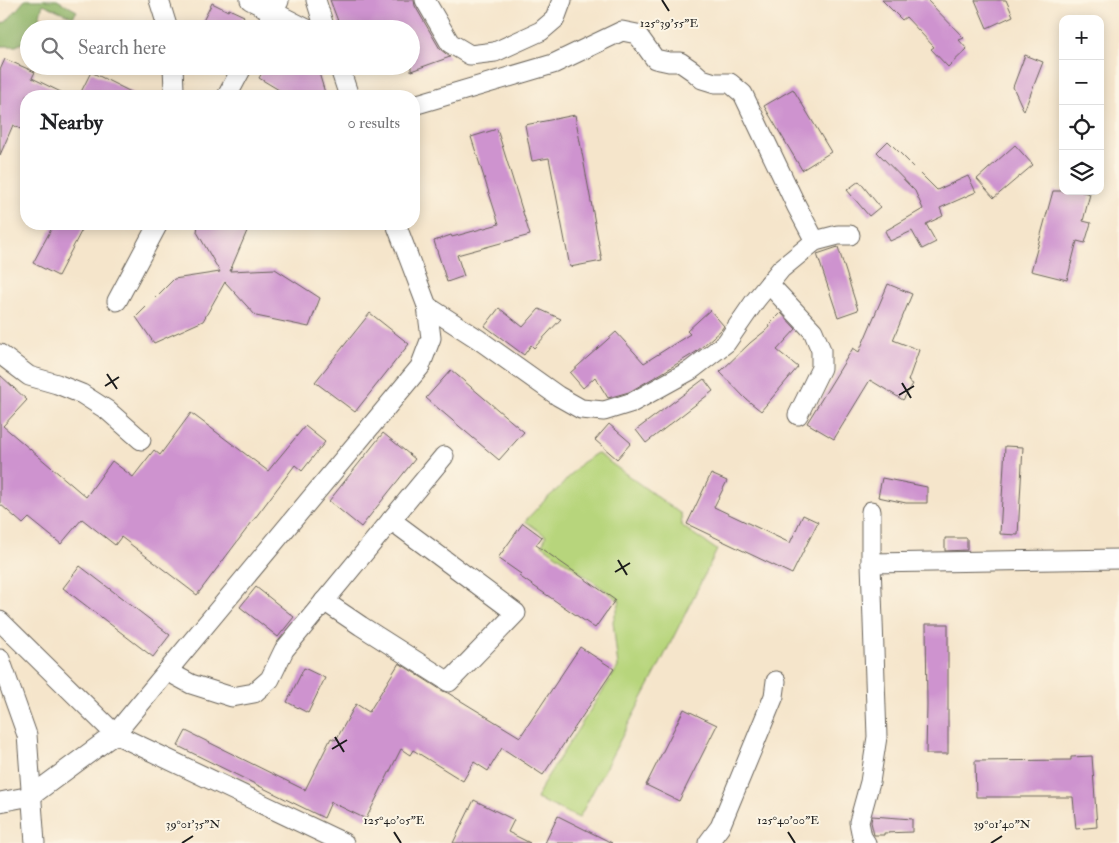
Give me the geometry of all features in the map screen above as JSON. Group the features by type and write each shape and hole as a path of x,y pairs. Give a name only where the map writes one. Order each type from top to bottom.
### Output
{"street":[{"path":"159,0 165,20"},
{"path":"250,0 276,6 295,20"},
{"path":"316,0 322,20"},
{"path":"424,0 450,44 470,55 495,52 542,31 555,19 562,0"},
{"path":"269,20 276,6"},
{"path":"420,103 554,64 622,31 637,34 655,59 680,62 702,79 715,83 730,83 742,94 815,241"},
{"path":"173,75 174,90"},
{"path":"230,90 238,75"},
{"path":"342,75 348,90"},
{"path":"117,301 155,230"},
{"path":"0,802 32,796 114,734 420,367 431,338 426,306 398,230"},
{"path":"426,306 478,339 558,396 582,409 604,411 633,402 691,370 726,343 741,319 781,269 815,241 850,235"},
{"path":"769,284 813,331 821,350 821,368 798,415"},
{"path":"0,354 29,376 82,394 107,410 141,440"},
{"path":"167,671 192,684 232,697 254,693 270,679 284,650 444,456"},
{"path":"866,843 862,837 859,822 870,782 878,737 871,563 871,511"},
{"path":"324,601 449,682 516,613 391,520"},
{"path":"871,563 1119,559"},
{"path":"0,621 114,734 344,843"},
{"path":"0,658 27,734 35,843"},
{"path":"708,843 720,827 774,696 776,681"}],"green space":[{"path":"25,0 57,0 77,11 73,17 43,4 39,20 20,20 20,44 16,46 0,46 0,23 6,22"},
{"path":"597,453 681,514 682,526 717,550 656,672 579,818 537,799 544,782 618,667 613,621 620,601 542,545 546,536 525,521 562,485 581,463"}],"building":[{"path":"330,0 414,0 415,6 440,49 450,57 420,68 420,20 338,20"},
{"path":"882,0 927,0 964,38 959,40 967,49 948,67 931,49 934,47 906,17 902,20"},
{"path":"975,0 1006,0 1013,16 987,28"},
{"path":"212,3 244,16 242,20 204,20"},
{"path":"1025,55 1043,62 1024,111 1013,87"},
{"path":"5,59 20,66 20,75 34,75 32,78 57,90 20,90 20,129 13,125 0,155 0,70"},
{"path":"90,75 97,75 127,90 82,90"},
{"path":"261,75 320,75 324,90 279,90 259,78"},
{"path":"793,89 831,152 802,170 764,106"},
{"path":"575,115 602,261 570,267 549,158 532,161 525,125"},
{"path":"497,129 530,235 457,255 464,276 447,282 434,241 451,235 452,237 499,224 471,137"},
{"path":"888,141 937,190 968,176 976,192 940,208 943,216 926,224 936,242 922,249 912,231 890,241 885,231 923,209 915,191 877,152"},
{"path":"1015,145 1033,165 994,198 977,179"},
{"path":"859,181 880,207 869,216 847,190"},
{"path":"1053,191 1059,191 1059,195 1090,195 1083,221 1091,223 1085,243 1077,241 1067,280 1031,271"},
{"path":"51,230 82,230 58,276 33,263"},
{"path":"197,230 247,230 230,271 275,269 320,298 309,327 256,316 225,282 203,321 154,343 136,317 174,279 220,272"},
{"path":"838,247 858,310 838,317 817,254"},
{"path":"888,284 912,294 893,340 919,350 908,381 913,384 903,400 870,380 834,439 807,423 853,348 859,352"},
{"path":"499,308 523,327 539,309 561,319 534,348 531,345 524,355 485,326"},
{"path":"710,310 724,326 721,330 696,352 629,392 608,398 595,377 583,388 570,373 616,332 644,363 690,334 687,331"},
{"path":"370,313 409,344 355,412 315,382"},
{"path":"781,313 796,329 777,350 798,367 761,411 746,399 720,372 770,327 769,325"},
{"path":"451,370 524,432 499,460 426,398"},
{"path":"0,375 27,400 3,426 86,497 112,461 133,477 154,450 160,455 191,413 268,471 305,426 325,442 302,471 295,465 197,595 121,537 115,545 82,519 61,544 29,518 23,524 0,504"},
{"path":"704,379 713,391 646,443 636,430"},
{"path":"609,424 631,443 617,459 595,440"},
{"path":"383,433 415,459 361,527 329,501"},
{"path":"1005,446 1023,447 1018,535 1000,534"},
{"path":"711,474 727,481 714,507 790,543 803,515 818,522 792,574 687,524"},
{"path":"882,478 927,487 927,503 906,503 878,497"},
{"path":"523,523 542,537 536,545 615,600 595,628 519,576 521,574 498,558"},
{"path":"945,538 967,538 967,550 945,551"},
{"path":"80,566 170,635 153,657 63,588"},
{"path":"256,587 294,617 278,637 240,607"},
{"path":"926,624 948,624 948,754 926,754"},
{"path":"580,647 614,669 543,775 502,748 488,771 474,762 463,781 413,750 410,755 401,749 366,819 331,802 324,818 178,746 186,731 305,790 331,738 336,740 356,704 369,712 399,663 520,737"},
{"path":"304,668 325,678 308,713 287,702"},
{"path":"684,709 717,725 679,801 646,785"},
{"path":"1092,756 1097,827 1076,829 1073,797 976,797 975,761 1071,760 1071,757"},
{"path":"474,800 514,820 508,832 530,843 453,843"},
{"path":"558,816 612,843 545,843"},
{"path":"872,816 912,819 912,832 874,835 871,822"}]}
